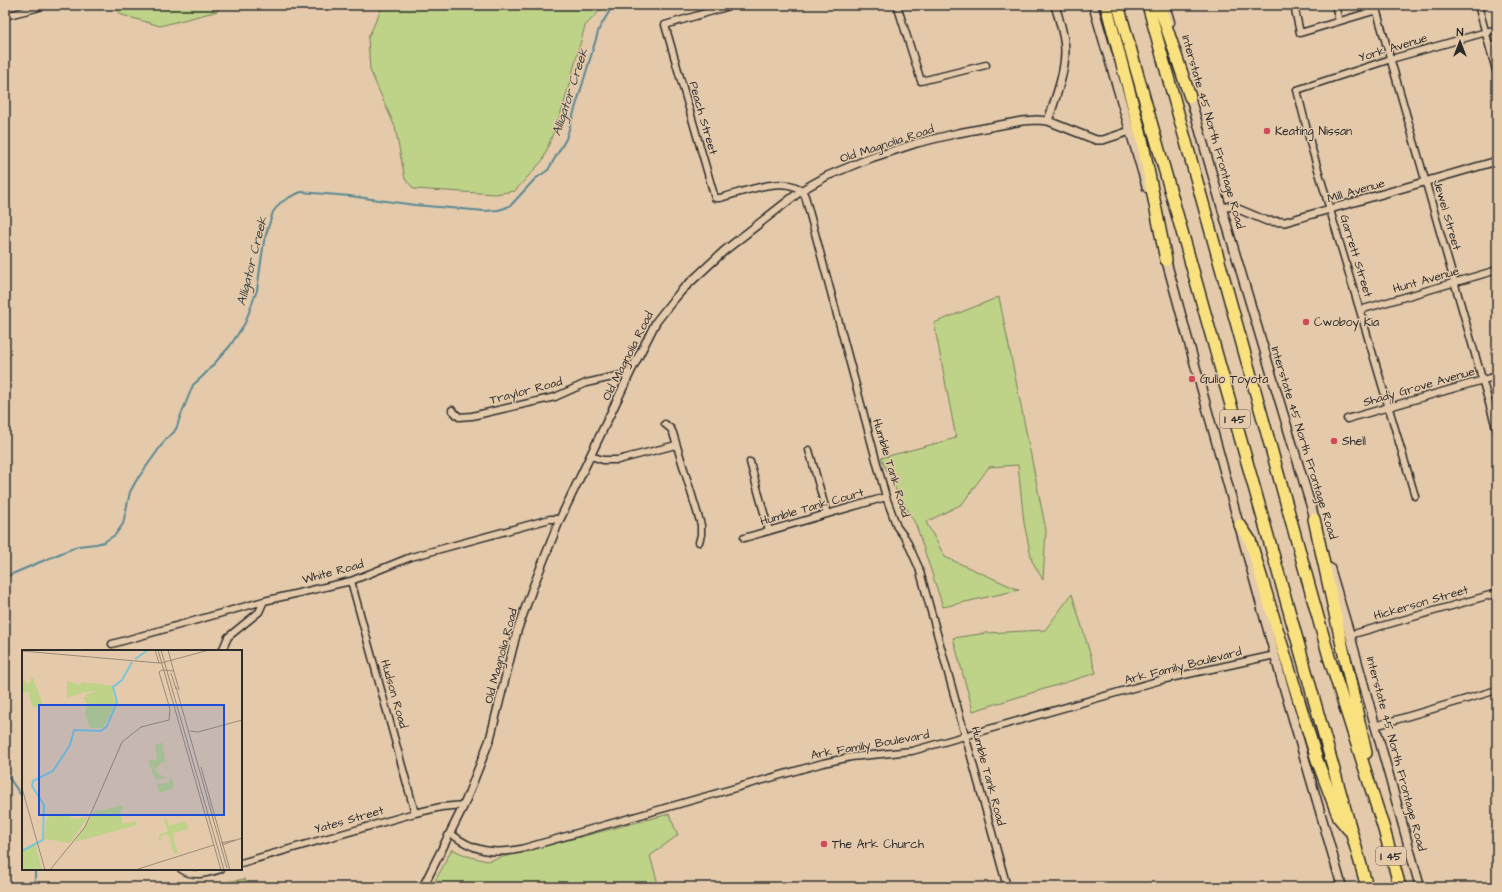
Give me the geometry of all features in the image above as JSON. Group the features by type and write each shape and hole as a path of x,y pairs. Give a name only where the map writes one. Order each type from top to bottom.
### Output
{"highway":[{"path":"1106,5 1142,139 1166,260"},
{"name":"I 45","path":"1118,5 1367,887"},
{"name":"I 45","path":"1148,5 1329,657 1383,826 1400,887"},
{"path":"1159,5 1190,97"},
{"path":"1314,519 1383,826"},
{"path":"1240,525 1250,540 1320,768 1339,818 1351,833"}],"main road":[{"path":"1093,5 1130,131 1275,654 1342,887"},
{"name":"Interstate 45 North Frontage Road","path":"1165,5 1222,208 1350,635 1420,887"}],"street":[{"path":"5,16 43,5"},
{"name":"Peach Street","path":"733,5 665,25 715,198 779,184 794,185 802,190"},
{"path":"896,5 921,81 986,65"},
{"path":"1055,5 1063,33 1065,50 1063,71 1048,121 1096,140 1103,140 1130,131"},
{"path":"1294,5 1300,33 1376,8"},
{"path":"1335,5 1339,21"},
{"path":"1478,5 1497,74"},
{"name":"Jewel Street","path":"1376,8 1497,431"},
{"name":"York Avenue","path":"1297,90 1391,59 1497,29"},
{"name":"Garrett Street","path":"1297,90 1330,210 1415,496"},
{"name":"Old Magnolia Road","path":"423,887 464,805 490,739 517,631 560,519 656,322 683,289 724,250 802,190 827,176 868,159 917,143 958,133 1022,121 1048,121"},
{"name":"Mill Avenue","path":"1222,208 1231,206 1267,221 1276,222 1297,219 1497,161"},
{"name":"Humble Tank Road","path":"802,190 805,196 886,497 897,527 906,539 919,568 1007,887"},
{"name":"Hunt Avenue","path":"1360,310 1497,270"},
{"name":"Traylor Road","path":"452,410 458,417 472,416 555,397 586,383 630,373"},
{"name":"Shady Grove Avenue","path":"1347,419 1497,376"},
{"path":"664,424 671,429 700,525 701,534 699,542"},
{"path":"591,456 603,460 618,460 676,445"},
{"path":"809,450 827,514"},
{"path":"750,462 769,531"},
{"name":"Humble Tank Court","path":"744,538 886,497"},
{"name":"White Road","path":"112,644 264,600 351,581 411,557 550,519 560,519"},
{"name":"Hudson Road","path":"351,581 415,813"},
{"name":"Hickerson Street","path":"1350,635 1497,593"},
{"path":"222,650 228,637 259,612 264,600"},
{"name":"Ark Family Boulevard","path":"450,833 470,847 481,850 491,852 516,850 828,762 851,757 912,751 1161,680 1275,654"},
{"path":"1375,726 1420,711 1497,690"},
{"name":"Yates Street","path":"242,863 415,813 441,807 464,805"},
{"path":"183,870 186,872 204,874 218,870"}],"green space":[{"path":"112,5 216,5 218,11 160,26 122,15"},
{"path":"383,5 605,5 585,26 563,107 543,160 515,191 495,194 414,189 405,179 395,127 370,70 368,38"},
{"path":"999,297 1046,530 1043,580 1032,561 1024,523 1018,465 989,467 962,504 926,522 945,557 1019,590 943,607 916,525 897,492 881,458 956,438 934,323"},
{"path":"1072,594 1096,673 973,711 953,638 986,633 1045,630"},
{"path":"669,814 678,835 650,856 659,887 432,887 452,849 467,856 487,861"},
{"path":"245,879 247,887 195,887"}],"waterway":[{"name":"Alligator Creek","path":"5,577 78,546 104,542 115,535 123,524 130,492 136,481 166,439 177,427 193,385 230,346 245,323 257,290 264,241 273,212 280,203 301,192 350,196 415,205 485,211 498,210 511,205 535,179 548,170 566,139 599,29 613,5"},
{"name":"Alligator Creek","path":"5,772 22,797"},
{"name":"Alligator Creek","path":"35,870 35,887"}],"place":[{"name":"Keating Nissan","path":"1267,131"},
{"name":"Cwoboy Kia","path":"1306,322"},
{"name":"Gullo Toyota","path":"1192,379"},
{"name":"Shell","path":"1334,441"},
{"name":"The Ark Church","path":"824,844"}]}
